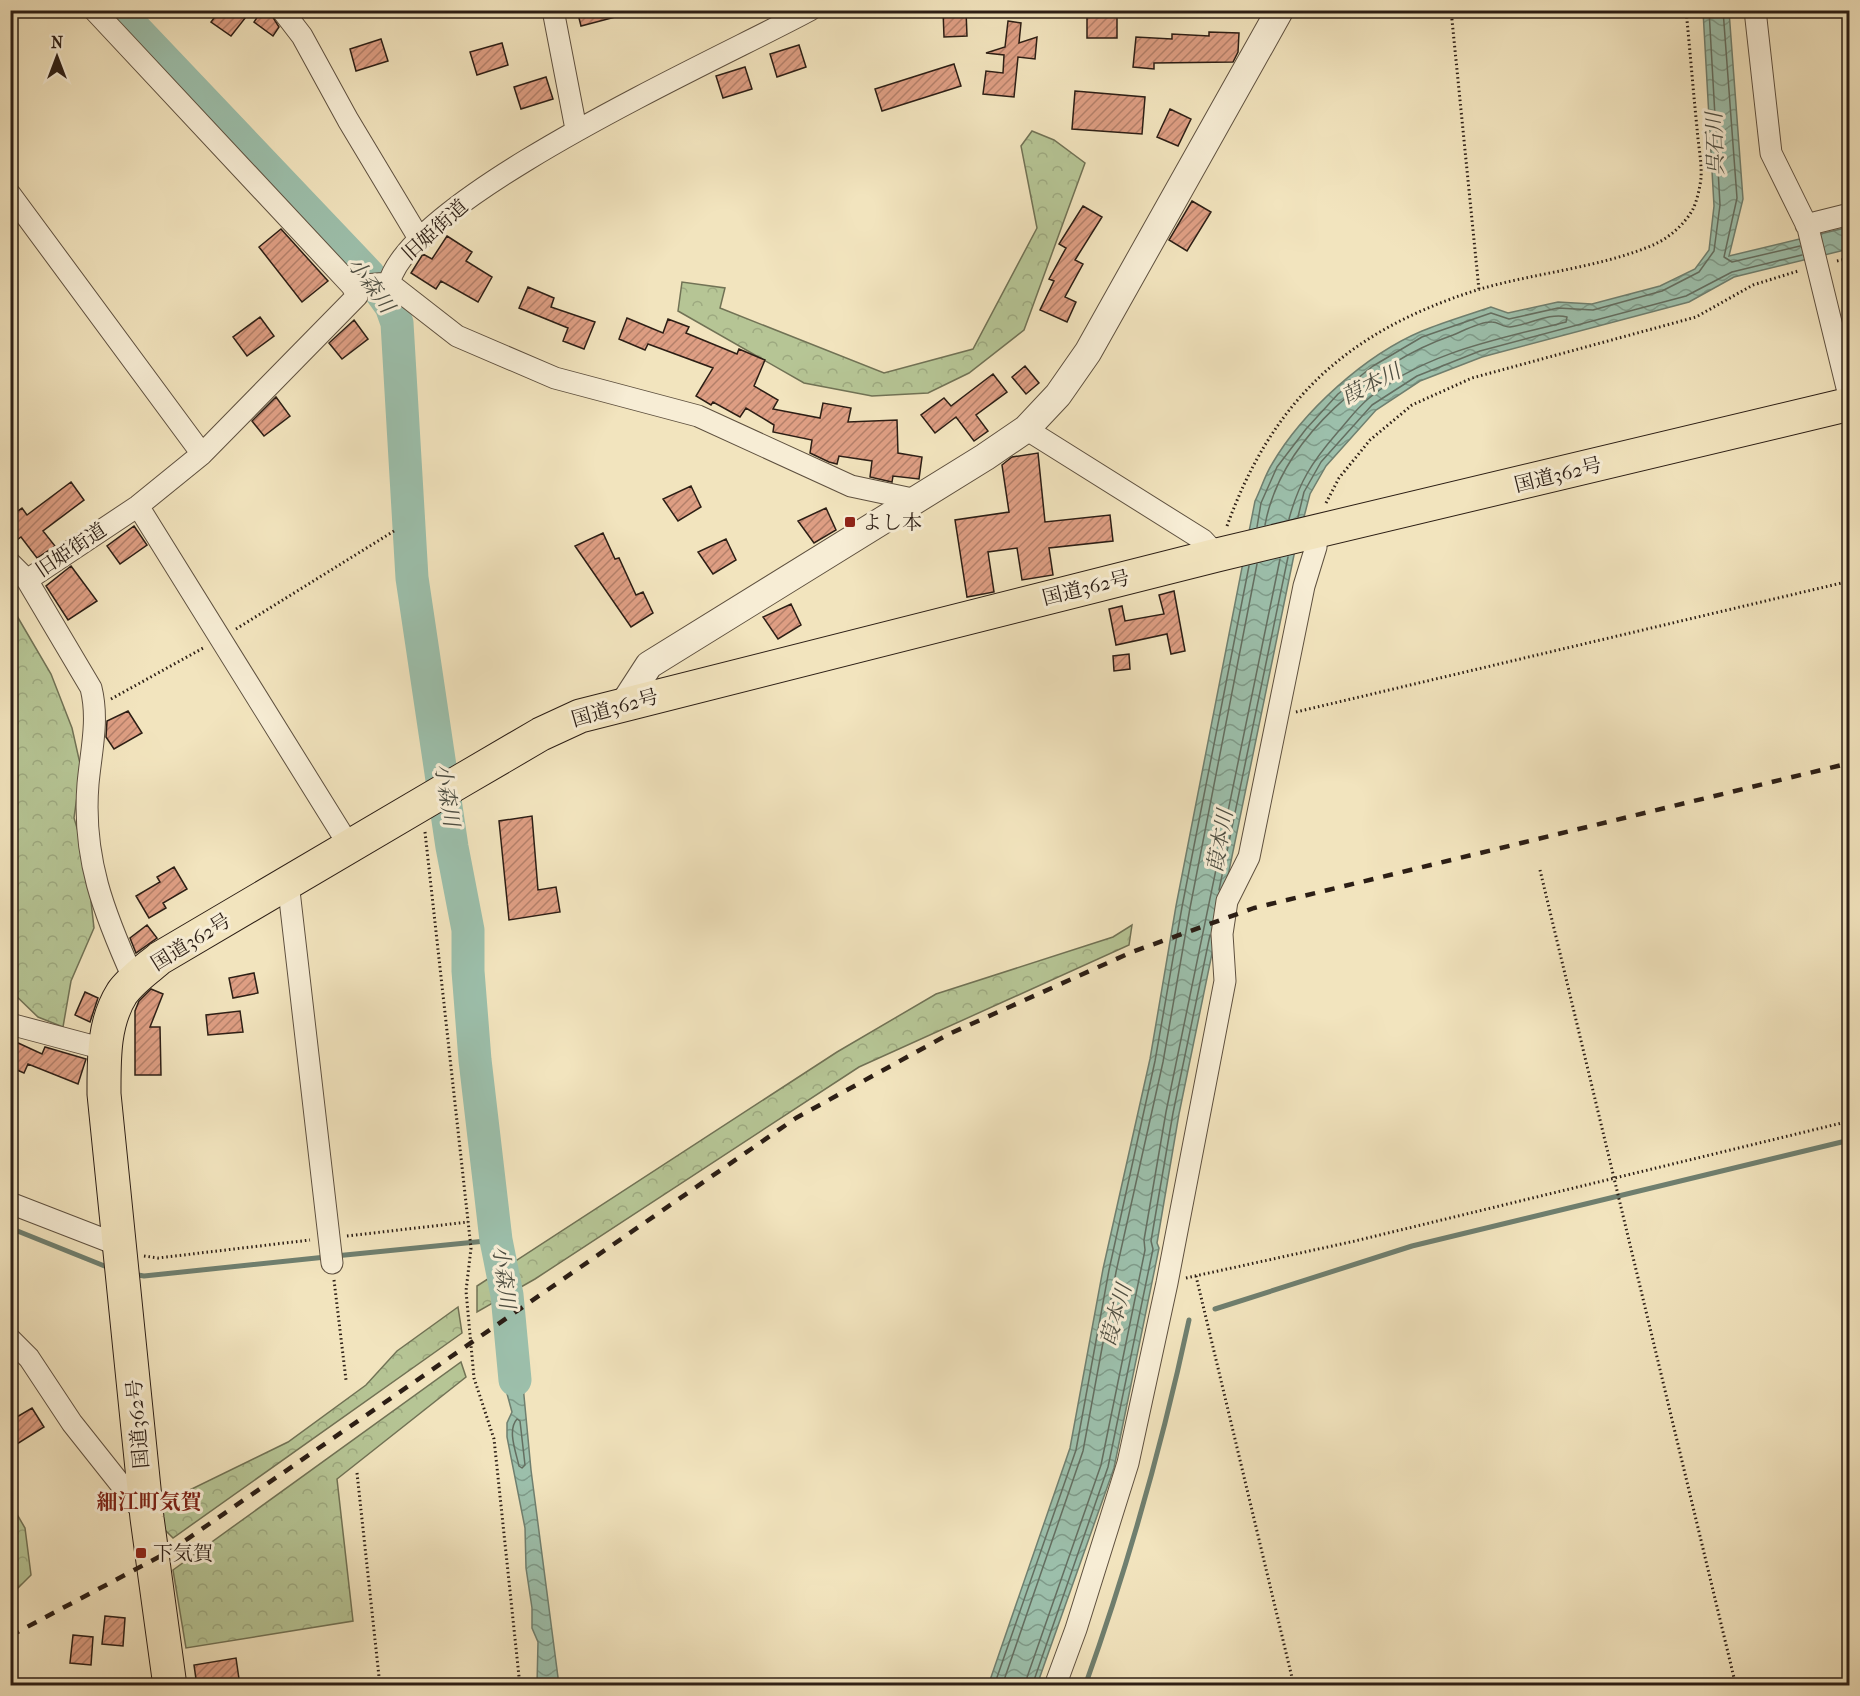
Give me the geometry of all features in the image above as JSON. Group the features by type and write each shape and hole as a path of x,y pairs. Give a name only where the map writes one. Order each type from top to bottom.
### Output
{"highway":[{"name":"国道362号","path":"170,1686 147,1518 104,1094 104,1049 117,1005 134,980 160,958 350,848 425,813 464,778 541,734 580,716 625,702 709,684 1224,554 1317,526 1850,404"}],"street":[{"path":"94,10 352,286 389,283 457,336 555,378 698,416 851,486 917,500"},
{"path":"282,10 302,36 348,120 420,240"},
{"path":"553,10 576,129"},
{"name":"旧姫街道","path":"389,283 393,268 420,240 465,202 576,129 810,10"},
{"path":"625,702 649,665 917,500 1026,429 1058,395 1088,352 1280,10"},
{"path":"1755,10 1771,153 1807,227 1850,400"},
{"path":"10,194 202,454"},
{"path":"1807,227 1850,214"},
{"name":"旧姫街道","path":"10,563 27,580 138,506 202,454 352,303 357,296 352,286"},
{"path":"1026,429 1224,554"},
{"path":"138,506 350,848"},
{"path":"1055,1686 1076,1629 1128,1463 1167,1283 1225,981 1222,934 1227,901 1249,857 1304,586 1316,548 1317,526"},
{"path":"27,580 91,688 96,708 88,784 88,852 102,906 134,980"},
{"path":"288,882 330,1249"},
{"path":"10,1024 104,1049"},
{"path":"10,1203 122,1258"},
{"path":"10,1339 29,1358 72,1423 147,1518"}],"path":[{"path":"1451,10 1479,290"},
{"path":"1224,554 1241,487 1253,461 1284,414 1318,378 1352,348 1381,329 1427,308 1479,290 1654,245 1685,220 1694,207 1701,178 1686,10"},
{"path":"1317,526 1339,478 1370,440 1412,405 1472,378 1696,317 1753,285 1816,266"},
{"path":"96,708 219,639 394,531"},
{"path":"1278,716 1850,581"},
{"path":"425,813 471,1248 466,1291 474,1378 494,1439 520,1686"},
{"path":"1540,870 1616,1177 1736,1686"},
{"path":"1167,1283 1355,1241 1850,1121"},
{"path":"122,1258 330,1249 468,1222"},
{"path":"330,1249 346,1380"},
{"path":"1196,1276 1294,1686"},
{"path":"357,1473 380,1686"}],"green space":[{"path":"1032,131 1054,140 1085,163 1024,330 969,373 928,393 872,396 804,383 678,311 682,282 725,288 720,308 884,373 973,349 1037,228 1021,146"},
{"path":"10,604 51,674 72,728 81,768 74,818 86,858 94,928 71,981 63,1027 38,1017 11,991"},
{"path":"1132,925 1129,945 859,1067 535,1279 477,1312 477,1286 837,1052 936,994 1113,937"},
{"path":"458,1307 462,1333 173,1538 161,1526 165,1502 288,1442 366,1385 397,1351"},
{"path":"461,1362 466,1377 337,1479 353,1621 186,1648 173,1570"},
{"path":"11,1504 25,1528 31,1575 11,1595"}],"water":[{"path":"1703,11 1729,11 1743,199 1729,256 1849,227 1849,249 1734,277 1689,302 1482,357 1420,381 1376,410 1326,466 1310,494 1294,555 1179,1114 1157,1243 1159,1248 1114,1468 1037,1685 988,1686 1070,1448 1103,1269 1150,1059 1176,906 1255,501 1270,468 1300,424 1337,387 1379,354 1400,341 1491,307 1508,313 1558,302 1592,304 1660,286 1695,269 1709,250 1714,206"},
{"path":"506,1332 519,1343 531,1470 559,1685 537,1685 538,1642 532,1628 525,1528 507,1437 507,1423 512,1412 500,1368"}],"building":[{"path":"220,10 237,10 246,17 231,36 211,22"},
{"path":"262,10 269,11 279,27 273,36 254,22"},
{"path":"577,10 622,10 623,15 581,26"},
{"path":"943,10 966,10 967,36 944,37"},
{"path":"1087,14 1117,14 1117,38 1087,38"},
{"path":"1008,21 1021,23 1019,43 1037,37 1035,59 1018,57 1014,97 983,94 986,71 1003,73 1004,55 986,53 1005,47"},
{"path":"1209,32 1239,33 1238,52 1233,62 1154,63 1154,69 1133,67 1136,37 1172,39 1172,34 1209,36"},
{"path":"381,39 388,61 356,71 350,49"},
{"path":"502,43 508,65 477,75 470,52"},
{"path":"799,45 806,67 777,77 770,54"},
{"path":"954,64 961,86 882,111 875,89"},
{"path":"745,67 752,89 723,98 716,76"},
{"path":"546,77 553,99 521,109 514,87"},
{"path":"1075,91 1145,97 1142,134 1072,129"},
{"path":"1170,109 1191,119 1178,146 1157,137"},
{"path":"1192,201 1211,212 1187,251 1169,240"},
{"path":"1083,206 1102,217 1075,260 1083,264 1065,297 1076,302 1067,322 1040,310 1054,281 1049,279 1066,248 1059,244"},
{"path":"281,229 328,281 302,302 259,247"},
{"path":"447,236 472,252 466,261 492,277 478,302 441,281 436,289 411,273 423,254 432,259"},
{"path":"528,287 554,298 551,307 595,322 584,349 563,341 568,328 519,308"},
{"path":"260,317 274,336 247,356 233,337"},
{"path":"627,318 663,333 668,319 689,327 686,333 737,354 739,349 765,360 754,386 778,400 773,409 820,418 823,403 851,408 848,422 897,420 898,453 922,457 919,479 893,476 892,482 870,477 872,461 839,456 837,464 829,462 810,453 812,440 773,432 774,425 746,408 740,417 713,402 711,405 696,396 713,368 648,344 645,350 619,339"},
{"path":"354,320 368,339 342,359 329,343"},
{"path":"1025,366 1039,383 1026,394 1012,377"},
{"path":"993,374 1007,392 976,415 988,431 974,441 956,417 935,433 921,415 944,398 951,406"},
{"path":"276,397 290,416 264,436 252,421"},
{"path":"1038,453 1045,522 1110,515 1113,541 1049,548 1053,575 1022,580 1017,548 988,552 994,592 967,597 955,520 1009,512 1002,465 1012,457"},
{"path":"71,482 84,500 43,531 55,546 37,558 21,537 10,545 10,517 22,508 27,515"},
{"path":"691,486 701,507 678,521 663,499"},
{"path":"826,508 836,530 814,543 798,521"},
{"path":"134,526 147,545 120,564 107,546"},
{"path":"603,533 615,559 619,558 636,595 643,592 653,613 631,627 575,546"},
{"path":"726,539 736,560 713,574 698,552"},
{"path":"71,566 97,601 68,620 46,586"},
{"path":"1174,591 1185,651 1171,654 1167,634 1116,645 1109,609 1122,606 1125,621 1164,614 1159,595"},
{"path":"791,604 801,625 778,639 763,617"},
{"path":"1129,654 1130,669 1114,671 1113,656"},
{"path":"128,711 142,733 114,749 106,737 107,721"},
{"path":"532,816 538,890 556,887 560,912 509,920 499,821"},
{"path":"174,867 187,889 163,903 166,908 149,918 136,896 160,882 157,877"},
{"path":"147,925 157,938 136,953 130,938"},
{"path":"254,973 258,993 233,998 229,978"},
{"path":"151,989 163,994 150,1027 160,1027 161,1075 135,1075 135,1011 139,1001"},
{"path":"85,992 98,998 90,1022 75,1015"},
{"path":"240,1011 243,1032 208,1035 206,1015"},
{"path":"16,1042 42,1054 45,1047 86,1059 78,1084 28,1064 24,1073 10,1067 10,1056"},
{"path":"32,1408 44,1427 17,1444 10,1434 10,1421"},
{"path":"105,1616 125,1618 123,1646 102,1644"},
{"path":"73,1635 93,1637 91,1665 70,1663"},
{"path":"236,1658 240,1686 197,1686 194,1665"}],"waterway":[{"name":"小森川","path":"117,10 368,274 391,306 397,323 412,578 452,847 468,930 468,971 475,1060 496,1240 507,1295 515,1380"},
{"path":"1215,1309 1412,1246 1850,1140"},
{"path":"10,1228 112,1269"},
{"path":"335,1256 496,1240"},
{"path":"132,1274 144,1276 326,1257"},
{"path":"1085,1686 1116,1595 1143,1504 1168,1413 1189,1320"}],"railway":[{"path":"10,1636 170,1551 796,1118 949,1034 1132,952 1254,908 1850,763"}],"place":[{"name":"よし本","path":"850,522"},
{"name":"下気賀","path":"141,1553"}],"district":[{"name":"細江町気賀","path":"149,1502"}],"water label":[{"name":"呉石川","path":"1715,144"},
{"name":"葭本川","path":"1371,384"},
{"name":"葭本川","path":"1220,841"},
{"name":"葭本川","path":"1116,1315"}]}
